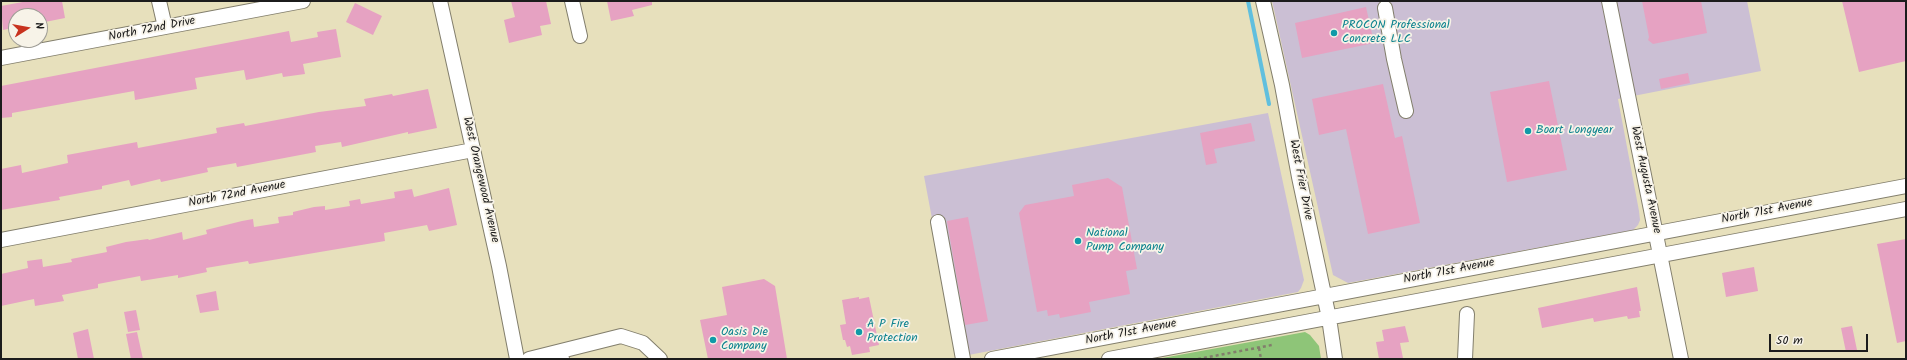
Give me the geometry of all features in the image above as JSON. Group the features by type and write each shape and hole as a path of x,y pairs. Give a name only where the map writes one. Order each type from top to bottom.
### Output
{"street":[{"path":"159,1 165,27"},
{"name":"North 72nd Drive","path":"1,58 303,1"},
{"name":"West Orangewood Avenue","path":"440,1 517,359"},
{"path":"572,1 580,36"},
{"name":"West Frier Drive","path":"1263,1 1329,318 1335,359"},
{"name":"West Augusta Avenue","path":"1609,1 1657,233 1681,359"},
{"path":"1385,8 1394,59 1406,111"},
{"name":"North 72nd Avenue","path":"1,240 473,150"},
{"name":"North 71st Avenue","path":"992,359 1906,186"},
{"name":"North 71st Avenue","path":"1109,359 1906,209"},
{"path":"938,222 963,359"},
{"path":"1458,271 1462,293"},
{"path":"1465,359 1467,314"},
{"path":"1148,329 1151,351"},
{"path":"529,359 562,355 621,336 642,343 660,359"}],"path":[{"path":"1198,359 1272,345"},
{"path":"1258,348 1261,359"}],"shaded area":[{"path":"1272,1 1747,1 1761,71 1618,99 1639,211 1640,220 1638,225 1633,230 1348,283 1333,275"},
{"path":"1268,113 1304,280 1298,292 958,357 924,176"}],"green space":[{"path":"1305,332 1310,335 1319,346 1321,359 1157,359"}],"building":[{"path":"28,1 62,1 65,18 48,21 48,8 8,8 8,29 3,30 1,6"},
{"path":"511,1 546,1 551,24 540,26 542,35 509,43 504,20 515,17"},
{"path":"607,1 652,1 652,5 632,10 634,16 611,21"},
{"path":"1642,1 1701,1 1707,33 1653,44 1648,40 1649,37"},
{"path":"1842,1 1906,1 1906,61 1859,72"},
{"path":"355,3 382,16 373,35 346,22"},
{"name":"PROCON Professional Concrete LLC","path":"1366,7 1374,43 1302,58 1295,23"},
{"path":"336,29 341,57 303,64 305,74 283,77 282,73 246,80 244,70 195,78 197,89 135,100 134,91 12,113 12,117 1,118 1,86 289,31 291,42 318,37 317,32"},
{"path":"1688,73 1690,83 1661,89 1659,79"},
{"name":"Boart Longyear","path":"1549,81 1567,170 1507,182 1490,92"},
{"path":"1383,84 1395,138 1402,136 1420,223 1368,234 1346,129 1319,135 1312,99"},
{"path":"428,89 437,128 408,134 408,132 342,147 341,142 315,146 316,152 237,167 236,163 207,168 208,172 161,182 160,179 131,186 129,180 102,186 102,189 59,197 60,200 1,210 1,169 21,165 22,173 68,163 67,155 137,142 138,148 217,133 216,128 244,123 245,126 319,112 366,106 364,99 392,94 393,96"},
{"path":"1251,123 1255,141 1214,149 1217,163 1206,165 1200,133"},
{"name":"National Pump Company","path":"1108,178 1122,187 1137,269 1126,271 1130,294 1089,302 1091,312 1060,318 1059,314 1048,316 1047,310 1037,312 1019,213 1025,205 1074,196 1072,185"},
{"path":"449,188 457,225 429,231 427,225 384,233 385,241 249,264 248,261 206,268 207,272 178,278 178,275 141,281 140,276 98,284 98,288 62,295 64,301 35,306 34,299 1,306 1,274 28,268 27,261 42,259 43,267 72,262 71,259 107,252 106,247 126,242 149,240 182,232 183,240 207,234 206,230 242,221 253,219 254,227 279,223 278,217 293,215 293,212 314,207 325,206 325,210 350,206 349,201 360,199 361,204 395,198 394,192 412,189 414,197"},
{"path":"968,217 988,321 965,325 947,221"},
{"path":"1906,239 1906,341 1897,343 1877,244"},
{"path":"1754,267 1758,291 1726,297 1722,273"},
{"path":"764,279 775,286 787,359 708,359 700,320 727,315 722,287"},
{"path":"1637,287 1641,311 1639,311 1640,317 1628,319 1627,316 1594,322 1593,318 1542,328 1538,308"},
{"path":"216,291 219,310 200,313 196,295"},
{"name":"A P Fire Protection","path":"859,297 859,299 869,297 879,345 869,347 870,352 852,355 850,346 847,347 845,340 843,340 840,325 846,324 842,300"},
{"path":"136,310 140,330 128,332 124,312"},
{"path":"1405,326 1409,342 1400,343 1403,358 1379,359 1376,342 1384,341 1382,330"},
{"path":"1852,326 1857,350 1846,352 1841,328"},
{"path":"88,329 94,359 78,359 73,333"},
{"path":"137,332 143,359 131,359 126,334"}],"waterway":[{"path":"1248,1 1269,104"}],"place":[{"name":"PROCON Professional Concrete LLC","path":"1334,33"},
{"name":"Boart Longyear","path":"1528,131"},
{"name":"National Pump Company","path":"1078,241"},
{"name":"A P Fire Protection","path":"859,332"},
{"name":"Oasis Die Company","path":"713,340"}]}
